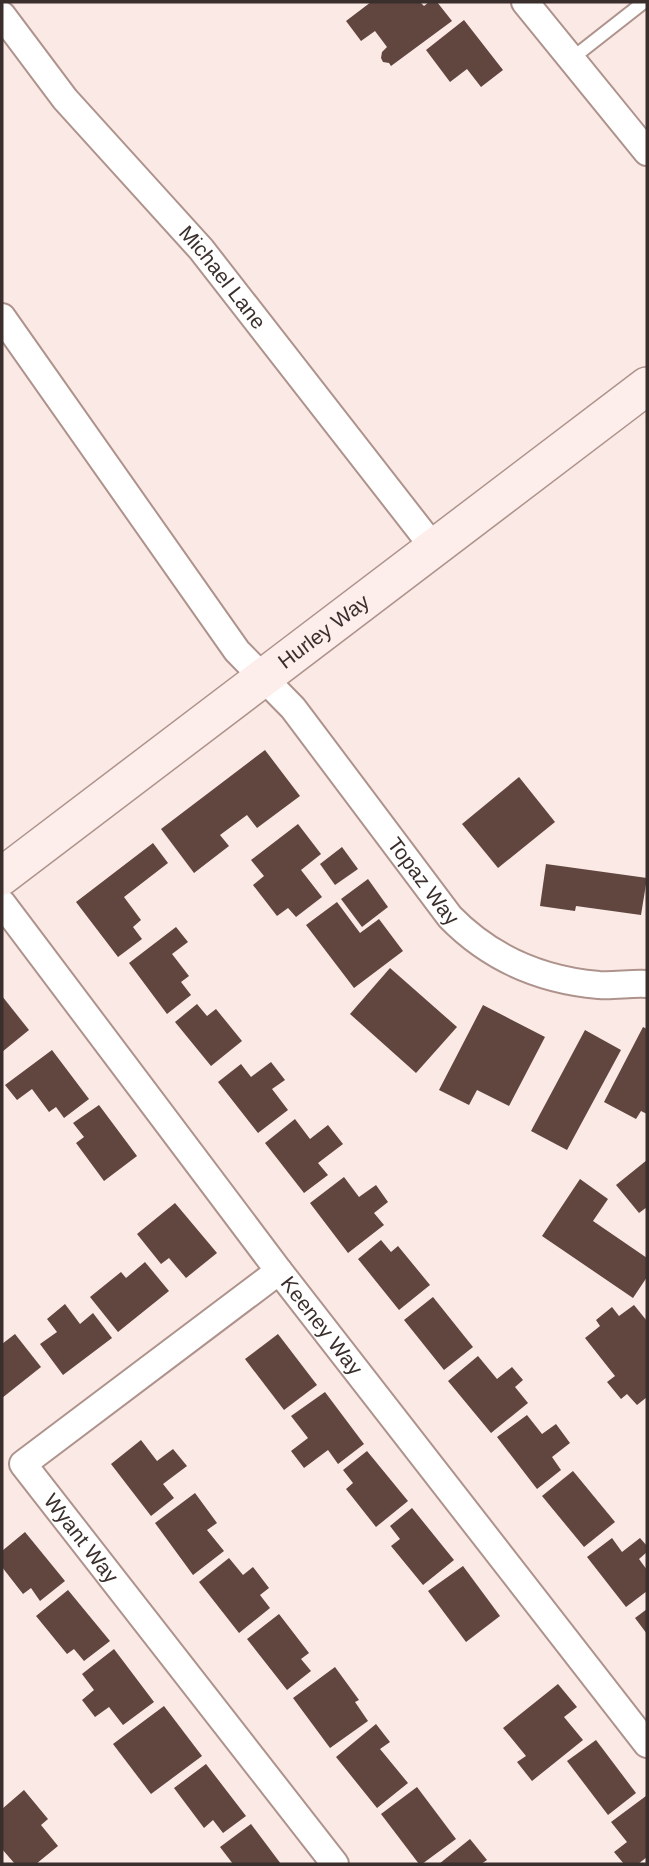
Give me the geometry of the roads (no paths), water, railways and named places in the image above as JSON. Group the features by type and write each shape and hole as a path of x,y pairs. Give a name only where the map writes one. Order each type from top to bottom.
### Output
{"street":[{"path":"525,2 647,152"},
{"name":"Michael Lane","path":"2,15 65,99 201,249 434,548"},
{"path":"2,317 237,651 263,678"},
{"name":"Hurley Way","path":"2,876 647,386"},
{"name":"Topaz Way","path":"263,678 293,708 450,917 463,930 505,959 527,970 564,981 601,985 647,984"},
{"name":"Keeney Way","path":"2,903 279,1271 647,1744"},
{"name":"Wyant Way","path":"279,1271 23,1464 335,1864"}],"lane":[{"path":"570,60 644,2"}]}
